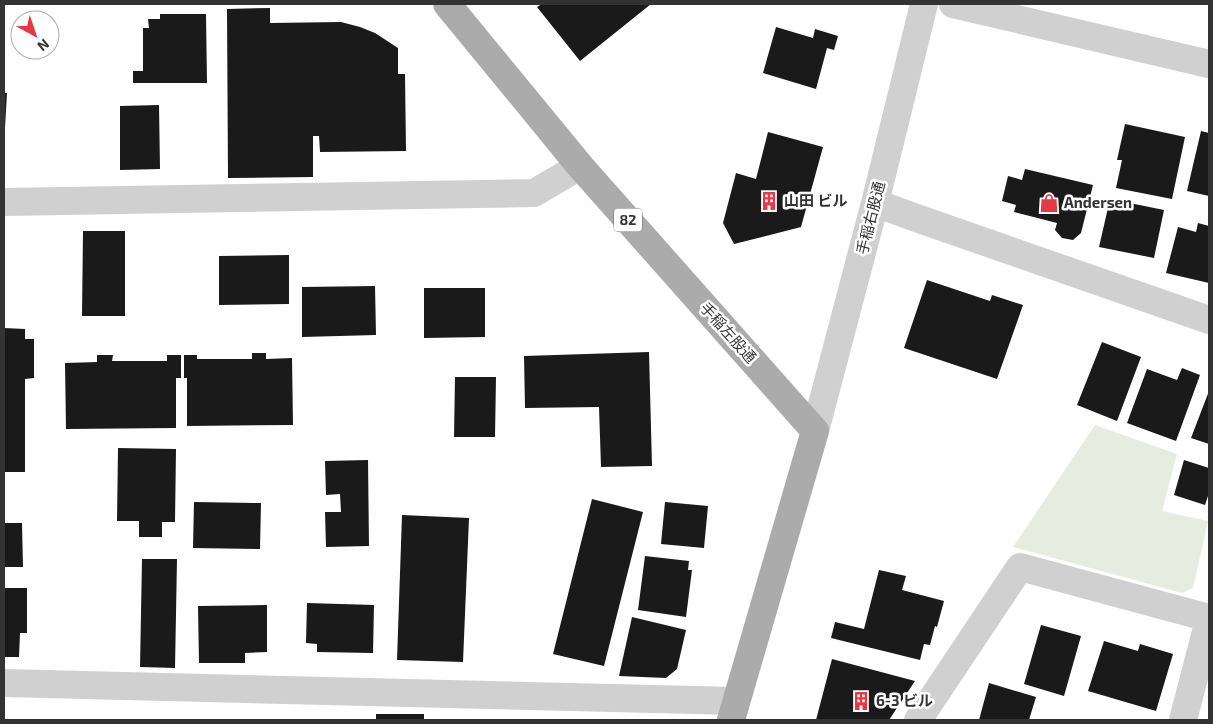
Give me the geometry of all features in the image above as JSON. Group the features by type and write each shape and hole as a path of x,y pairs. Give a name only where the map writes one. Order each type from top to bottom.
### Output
{"main road":[{"name":"手稲左股通","path":"447,4 580,166 815,431"},
{"path":"734,711 815,431"}],"street":[{"name":"手稲右股通","path":"815,431 875,203 924,4"},
{"path":"953,4 1209,64"},
{"path":"4,202 534,192 580,166"},
{"path":"875,203 1209,320"},
{"path":"918,720 1020,567 1209,619 1183,720"},
{"path":"4,683 734,711"}],"shaded area":[{"path":"1095,425 1177,454 1162,511 1208,521 1193,588 1182,593 1013,547"}],"building":[{"path":"542,4 651,4 580,61 537,7"},
{"path":"270,8 270,23 341,22 375,33 398,48 398,74 405,74 406,151 320,152 319,136 313,136 313,177 228,178 227,9"},
{"path":"160,14 206,14 207,83 133,83 133,71 143,71 143,28 149,28 148,19 160,19"},
{"path":"776,27 813,38 815,29 838,36 834,50 827,48 816,89 763,73"},
{"path":"4,93 7,93 5,128 4,128"},
{"path":"159,105 160,169 120,170 120,106"},
{"path":"1125,124 1185,137 1172,199 1116,188 1122,160 1117,160"},
{"path":"1201,131 1209,133 1209,196 1187,191"},
{"name":"山田 ビル","path":"768,132 823,147 801,227 734,244 723,223 736,173 756,179"},
{"name":"Andersen","path":"1025,169 1093,185 1081,233 1073,240 1062,238 1055,230 1057,223 1014,212 1016,205 1002,201 1008,176 1022,180"},
{"path":"1110,199 1164,210 1154,258 1099,247"},
{"path":"1198,223 1209,226 1209,283 1166,273 1178,227 1196,232"},
{"path":"83,231 125,231 125,316 82,316"},
{"path":"289,255 289,304 219,305 219,256"},
{"path":"927,280 990,301 992,295 1023,305 997,379 904,348"},
{"path":"375,286 376,335 302,337 302,287"},
{"path":"424,288 485,288 485,337 424,338"},
{"path":"4,328 25,329 25,339 34,339 34,378 25,379 25,472 4,472"},
{"path":"1102,342 1141,357 1117,421 1077,405"},
{"path":"649,352 652,466 601,467 599,407 525,408 524,356"},
{"path":"252,353 266,353 266,359 292,358 293,425 187,426 187,378 184,378 184,355 197,355 197,359 252,359"},
{"path":"97,355 113,355 112,361 167,361 167,355 181,355 181,378 176,378 176,428 66,429 65,363 97,362"},
{"path":"1182,368 1200,375 1176,441 1127,423 1147,369 1177,380"},
{"path":"455,377 496,377 495,437 454,437"},
{"path":"1209,391 1209,444 1191,438"},
{"path":"118,448 176,449 175,522 162,522 162,537 139,537 139,521 117,521"},
{"path":"368,460 369,546 326,547 325,512 341,512 340,494 326,495 325,461"},
{"path":"1184,460 1209,468 1209,493 1205,505 1174,495"},
{"path":"592,499 643,512 604,666 553,654"},
{"path":"194,502 261,503 260,549 193,548"},
{"path":"665,502 708,506 704,548 661,544"},
{"path":"402,515 469,518 463,662 397,660"},
{"path":"4,523 22,523 23,567 4,567"},
{"path":"645,556 689,561 688,570 692,570 686,617 638,610"},
{"path":"142,559 177,559 175,668 140,667"},
{"path":"879,570 906,576 902,590 944,601 930,645 924,644 920,660 831,638 835,622 864,629"},
{"path":"4,588 27,588 27,633 20,633 19,657 4,657"},
{"path":"307,603 374,605 373,653 317,652 317,644 306,643"},
{"path":"267,605 267,652 245,653 245,663 199,663 198,606"},
{"path":"632,617 686,630 677,669 666,678 619,676"},
{"path":"1041,625 1081,636 1064,696 1024,684"},
{"path":"1104,641 1138,651 1140,644 1173,654 1156,711 1088,691"},
{"name":"6-3 ビル","path":"832,659 915,681 889,720 816,720"},
{"path":"989,683 1036,697 1029,720 979,720"},
{"path":"376,714 424,714 424,720 376,720"}],"place":[{"name":"山田 ビル","path":"769,201"},
{"name":"Andersen","path":"1049,203"},
{"name":"6-3 ビル","path":"861,701"}]}
